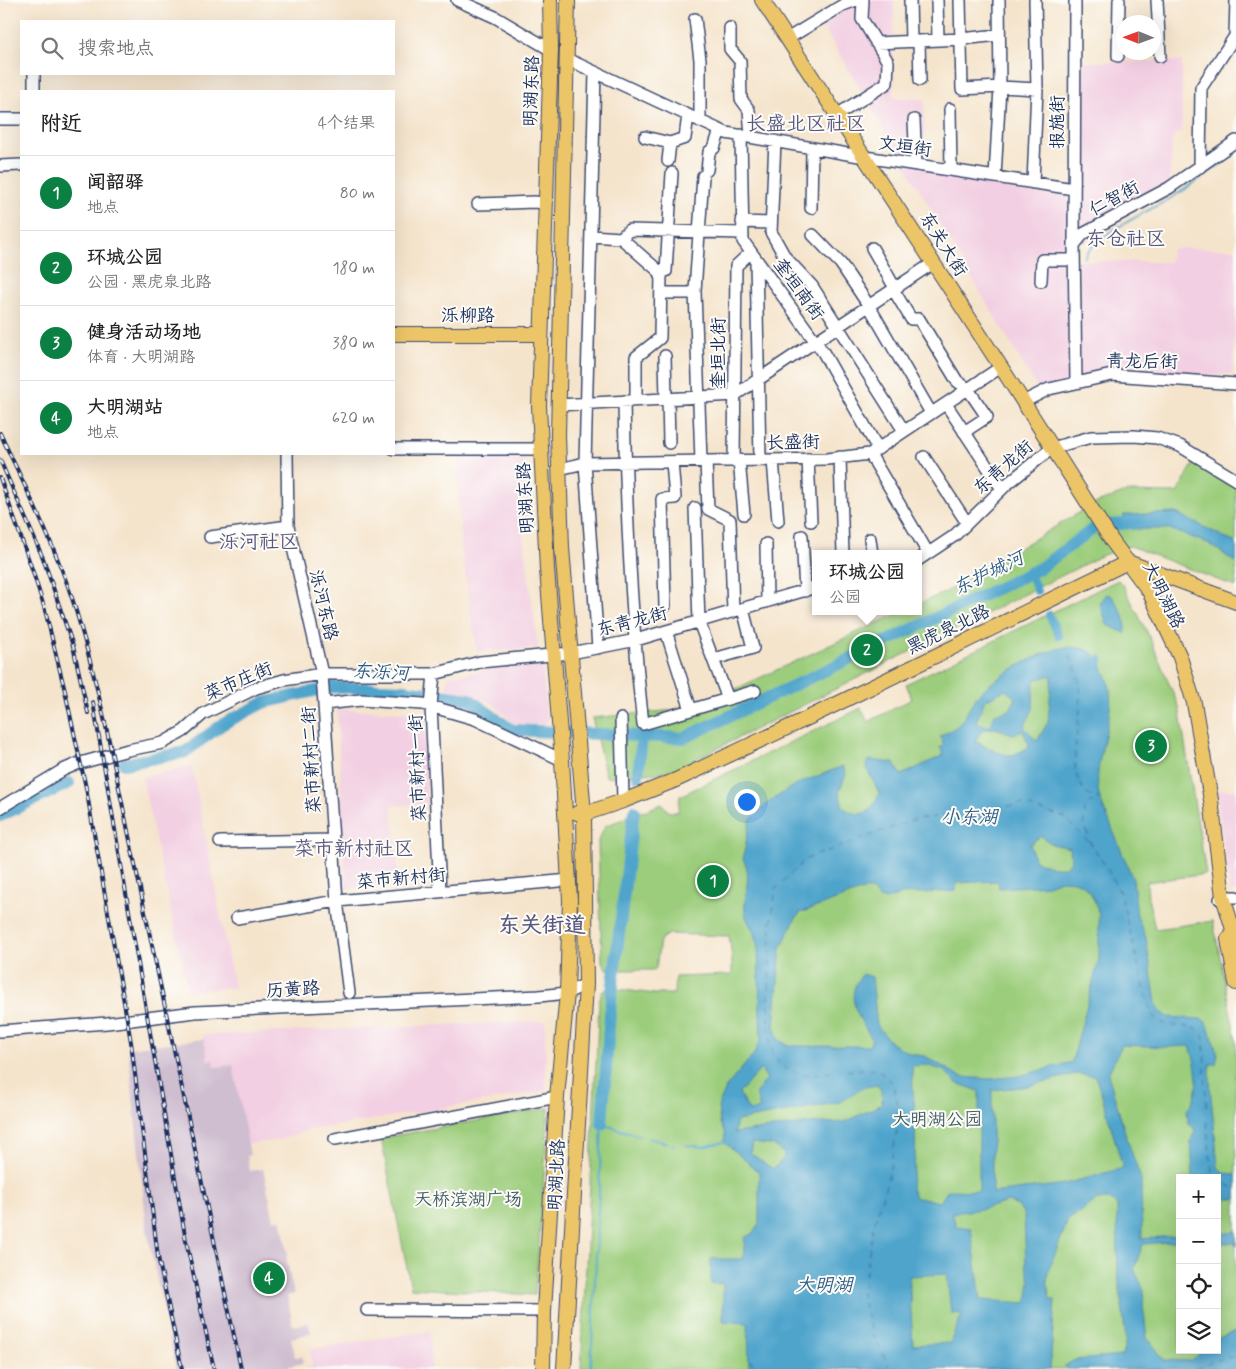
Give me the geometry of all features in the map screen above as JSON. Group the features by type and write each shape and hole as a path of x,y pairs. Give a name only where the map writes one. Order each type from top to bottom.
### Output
{"main road":[{"name":"明湖东路","path":"550,0 551,50 539,406 547,569 570,880 567,993"},
{"name":"明湖东路","path":"568,0 558,404 559,469 562,548 584,814 586,984"},
{"name":"东关大街","path":"762,0 1002,367 1112,541 1128,562"},
{"name":"泺柳路","path":"395,334 541,334"},
{"name":"黑虎泉北路","path":"566,813 584,814 676,780 1128,562"},
{"path":"1128,562 1236,602"},
{"name":"大明湖路","path":"1128,562 1130,572 1174,660 1187,700 1236,948"},
{"name":"大明湖路","path":"1226,898 1236,983"},
{"name":"明湖北路","path":"564,1369 586,984"},
{"name":"明湖北路","path":"542,1369 557,1097 567,993"}],"street":[{"path":"457,0 495,17 551,50"},
{"path":"787,39 843,4 856,0"},
{"path":"837,115 887,83 888,62 862,19 863,0"},
{"path":"910,0 920,80"},
{"path":"937,0 938,40"},
{"path":"960,0 962,89 1000,88 1037,90"},
{"path":"995,177 1000,88 999,0"},
{"path":"1033,183 1037,90 1034,0"},
{"name":"报施街","path":"1074,244 1076,0"},
{"path":"1119,0 1119,15"},
{"path":"1157,0 1158,15"},
{"path":"1200,167 1201,88 1235,36 1236,0"},
{"path":"695,20 700,60 700,121"},
{"name":"奎垣南街","path":"730,28 730,49 740,60 742,99 750,110 746,136 743,241 823,352 928,553"},
{"path":"876,43 999,36"},
{"name":"文垣街","path":"567,60 720,130 812,148 1074,189"},
{"path":"595,72 585,463 598,648"},
{"path":"34,75 34,90"},
{"path":"950,109 951,170"},
{"path":"645,137 670,143 685,138 688,115"},
{"path":"0,119 20,118"},
{"path":"914,120 916,165"},
{"path":"720,130 714,148 709,152 698,232 695,293 698,397 708,509 730,520 738,610 752,648 721,657"},
{"path":"776,141 770,232 786,257 812,286 904,431"},
{"name":"仁智街","path":"1074,244 1084,234 1169,188 1236,141"},
{"path":"668,161 670,143"},
{"path":"811,208 812,148"},
{"path":"0,166 20,165"},
{"path":"661,273 666,271 672,173"},
{"path":"478,204 545,203"},
{"path":"621,238 629,230 698,232 771,223"},
{"path":"813,235 841,264 869,306 931,413"},
{"path":"591,236 621,238 661,273 660,338 636,357 636,400"},
{"path":"1074,244 1076,382"},
{"path":"872,248 911,319 919,319 958,381 968,389 987,417 964,432"},
{"path":"754,256 760,460"},
{"name":"奎垣北街","path":"744,514 736,460 736,266 754,256"},
{"path":"1041,281 1042,260 1074,260"},
{"path":"558,404 735,395 933,263"},
{"path":"661,294 695,293"},
{"path":"665,356 669,443"},
{"name":"长盛街","path":"559,469 585,463 808,459 840,457 874,451 1002,367"},
{"name":"青龙后街","path":"1023,402 1049,389 1112,375 1236,384"},
{"path":"624,401 625,463 634,641 643,724 755,691"},
{"path":"946,404 1002,489"},
{"name":"东青龙街","path":"922,557 954,536 1002,489 1052,448 1091,437 1134,436 1157,438 1180,446 1236,480"},
{"path":"395,449 541,449"},
{"name":"泺河东路","path":"286,455 288,526 322,674"},
{"path":"840,457 842,550"},
{"path":"924,457 967,523"},
{"path":"808,459 812,521"},
{"path":"773,460 778,521"},
{"path":"665,606 662,499 675,498 672,462"},
{"path":"695,508 699,622 728,699"},
{"path":"210,537 288,526"},
{"path":"802,536 810,589"},
{"path":"870,539 871,550"},
{"path":"766,544 767,602"},
{"name":"东青龙街","path":"571,653 634,641 810,589"},
{"path":"666,631 691,710"},
{"name":"菜市庄街","path":"0,808 63,770 77,764 128,750 163,743 184,732 203,714 256,688 284,680 322,674 434,677 480,662 571,653"},
{"name":"菜市新村二街","path":"322,674 337,901 349,993"},
{"name":"菜市新村一街","path":"434,677 432,704 440,892"},
{"path":"324,700 432,704 475,719 562,760"},
{"path":"621,719 623,801"},
{"path":"220,842 333,840"},
{"name":"菜市新村街","path":"237,918 337,901 570,880"},
{"name":"历黄路","path":"0,1030 107,1023 195,1012 454,998 520,997 567,993 586,984"},
{"path":"335,1139 557,1097"},
{"path":"367,1310 544,1311"}],"shaded area":[{"path":"856,0 894,0 893,97 924,99 926,166 1074,189 1075,62 1182,61 1182,132 1173,135 1169,188 1074,244 1074,261 1170,262 1172,248 1236,249 1233,374 1076,382 1040,393 819,20"},
{"path":"525,456 522,526 538,648 477,652 461,547 457,457"},
{"path":"542,662 547,725 514,724 491,702 446,689 448,676"},
{"path":"337,709 424,713 427,803 392,806 399,881 346,889"},
{"path":"192,766 234,988 188,991 142,777"},
{"path":"1216,790 1236,790 1236,892 1230,892"},
{"path":"545,1021 546,1091 304,1131 280,1140 247,1144 233,1065 214,1067 208,1061 203,1035"},
{"path":"204,1039 208,1061 213,1060 215,1067 233,1065 250,1155 247,1156 250,1171 263,1169 274,1220 280,1219 282,1223 288,1255 286,1256 294,1294 287,1296 293,1326 308,1323 311,1333 291,1338 295,1357 302,1356 303,1363 275,1369 176,1369 147,1231 128,1048"},
{"path":"430,1331 431,1369 304,1369 312,1367 310,1349"}],"green space":[{"path":"1195,461 1236,483 1236,587 1130,546 1103,555 670,772 606,777 592,718 695,708 894,615 922,615 922,602 944,593 1092,505 1126,492 1177,493"},
{"name":"大明湖公园","path":"1118,580 1123,585 1149,636 1179,707 1206,874 1147,882 1148,898 1155,929 1213,921 1236,1041 1236,1369 581,1369 599,1001 602,992 609,988 655,994 674,994 675,977 732,975 729,936 669,934 660,941 656,968 654,970 610,970 606,968 602,962 598,841 605,826 662,804 669,812 678,812 680,796 861,708 868,722 912,699 906,684"},
{"name":"天桥滨湖广场","path":"549,1108 535,1295 411,1288 381,1138"}],"water":[{"path":"1176,513 1236,543 1236,563 1210,544 1169,529 1131,529 1123,515"},
{"path":"1107,594 1112,596 1122,613 1126,628 1125,633 1107,625 1100,602"},
{"path":"1068,647 1088,651 1099,661 1107,677 1111,702 1099,762 1098,786 1100,799 1133,879 1137,916 1146,938 1156,1003 1160,1011 1168,1017 1201,1019 1205,1021 1210,1031 1218,1054 1216,1064 1210,1064 1210,1077 1218,1167 1223,1173 1236,1174 1236,1199 1221,1199 1221,1174 1193,1174 1191,1141 1195,1130 1188,1122 1187,1110 1195,1096 1197,1080 1195,1062 1190,1046 1122,1045 1108,1074 1141,1179 1142,1239 1176,1235 1176,1241 1143,1244 1134,1269 1144,1290 1143,1306 1147,1337 1164,1360 1192,1361 1199,1354 1221,1354 1221,1337 1236,1331 1236,1369 1068,1369 1064,1366 1075,1360 1122,1356 1126,1339 1118,1273 1117,1204 1111,1200 1097,1200 1068,1220 1048,1272 1047,1282 1050,1299 1055,1300 1050,1369 749,1369 748,1323 723,1321 723,1284 711,1283 711,1259 743,1259 745,1237 753,1234 759,1223 759,1172 724,1142 725,1134 720,1123 718,1107 727,1086 754,1054 761,1040 758,949 756,937 745,911 748,878 743,859 750,820 770,801 797,784 843,766 846,774 839,792 843,807 855,814 865,813 873,806 879,793 868,770 867,762 871,760 894,763 901,775 944,755 940,747 944,745 940,736 960,724 979,694 997,679 1021,664 1046,653","holes":["1052,675 1048,722 1037,741 1024,727 1033,709 1034,680","1005,690 1016,698 1010,710 995,714 990,727 976,722 985,700","995,728 1013,734 1023,731 1030,747 1011,756 996,752 975,741 982,730","1041,836 1052,844 1070,848 1071,861 1066,867 1049,866 1041,863 1034,859 1030,844","1061,880 1082,884 1095,901 1099,916 1099,959 1072,1062 1019,1076 990,1079 961,1077 925,1056 911,1054 891,1043 877,1025 872,977 863,974 857,982 853,999 858,1015 872,1039 869,1046 789,1046 778,1039 774,1026 781,948 795,919 800,913 863,890 872,890 879,898 886,900 902,894 956,891 956,883 998,881 999,888 1048,885","926,1065 945,1071 956,1083 979,1091 979,1191 948,1190 940,1202 916,1198 914,1195 911,1184 916,1143 912,1066","761,1069 767,1079 756,1093 760,1109 749,1111 739,1093","1076,1074 1095,1076 1123,1168 1065,1184 992,1193 992,1090 1023,1087","877,1085 881,1090 882,1104 845,1122 804,1124 734,1133 737,1121 840,1102 865,1087","752,1143 775,1146 784,1154 784,1158 773,1169 750,1153","1008,1202 1018,1206 1024,1215 1026,1266 1030,1281 1027,1303 981,1300 971,1228 956,1226 952,1213 982,1209","947,1274 951,1313 962,1314 950,1343 913,1345 909,1276"]},
{"path":"1236,1231 1236,1246 1235,1243 1221,1243 1221,1234"}],"waterway":[{"path":"1084,258 1099,240 1125,223 1176,195 1236,153"},
{"name":"东护城河","path":"124,764 185,752 223,724 263,703 332,687 404,690 469,699 512,730 684,738 1040,568 1097,526 1145,522"},
{"path":"1030,573 1037,591"},
{"path":"1049,615 1059,636"},
{"path":"638,776 642,737"},
{"name":"东泺河","path":"0,816 69,783"},
{"path":"602,1124 611,1000 634,811"},
{"path":"591,1369 602,1124 640,1136"},
{"path":"648,1138 667,1143"},
{"path":"686,1145 703,1147 724,1142"}],"ferry route":[{"path":"1069,656 1080,685 1081,699 1075,758 1077,776 1086,794 1100,799 1091,802 1085,808 1084,822 1091,844 1120,893 1149,1006 1161,1022 1173,1026 1190,1027 1200,1032 1204,1038 1207,1127 1211,1164 1215,1174"},
{"path":"890,1369 872,1333 862,1296 873,1228 888,1178 897,1130 898,1104 892,1082 878,1070 862,1069 805,1075 788,1070 774,1058 769,1035 769,988 771,924 776,888 806,859 913,820 1021,804 1065,818 1091,844"},
{"path":"1221,1182 1236,1189"},
{"path":"1196,1369 1210,1362 1236,1356"},
{"path":"749,1360 760,1369"}],"railway":[{"path":"0,433 56,556 72,598 91,664 107,731 241,1369"},
{"path":"0,460 43,558 73,646 88,713"},
{"path":"0,478 45,610 86,788 131,1042 158,1257 182,1369"},
{"path":"93,702 186,1241 214,1369"}],"place":[{"name":"环城公园","path":"867,650"},
{"name":"健身活动场地","path":"1151,746"},
{"name":"闻韶驿","path":"713,881"},
{"name":"大明湖站","path":"269,1278"}],"district":[{"name":"长盛北区社区","path":"806,123"},
{"name":"东仓社区","path":"1126,238"},
{"name":"泺河社区","path":"259,541"},
{"name":"菜市新村社区","path":"354,848"},
{"name":"东关街道","path":"542,924"}],"water label":[{"name":"小东湖","path":"969,816"},
{"name":"大明湖","path":"824,1284"}]}
